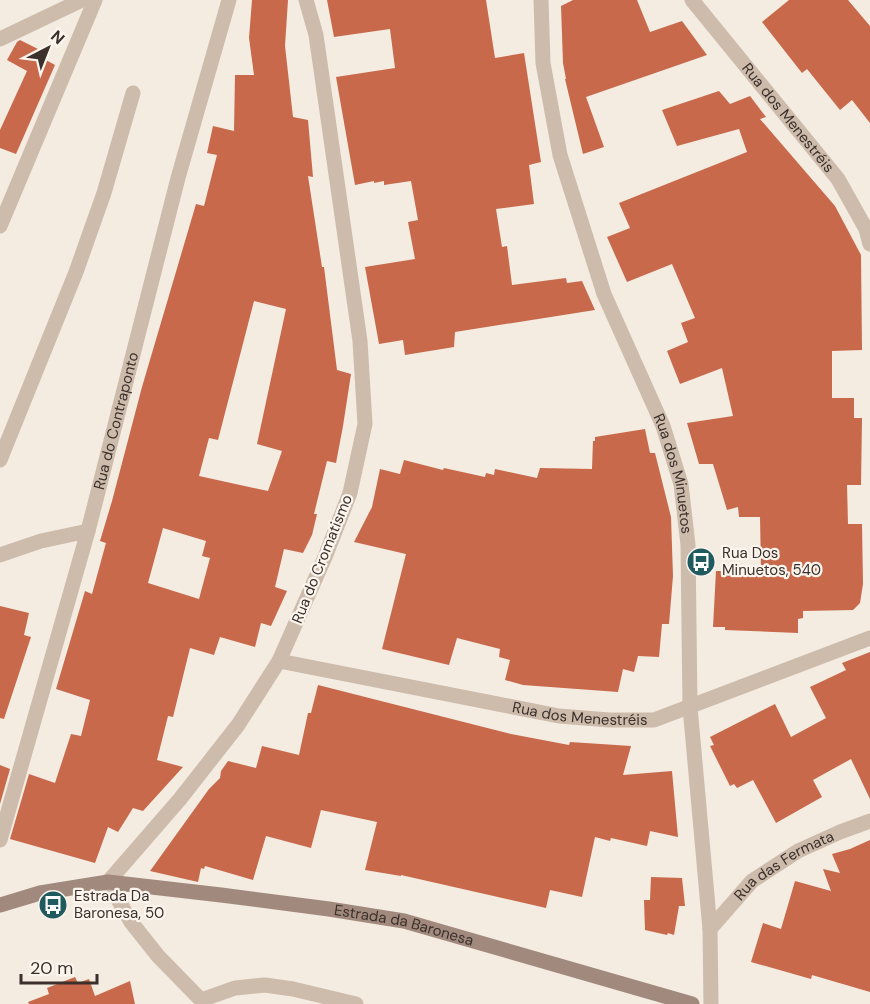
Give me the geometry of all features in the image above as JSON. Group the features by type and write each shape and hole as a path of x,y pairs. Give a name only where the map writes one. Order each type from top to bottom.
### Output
{"main road":[{"name":"Estrada da Baronesa","path":"0,905 40,893 108,882 221,895 404,921 692,1004"}],"street":[{"path":"0,39 82,0"},
{"path":"0,226 94,0"},
{"name":"Rua do Contraponto","path":"0,840 88,531 178,178 229,0"},
{"name":"Rua do Cromatismo","path":"108,882 180,799 238,725 279,661 325,558 350,493 365,424 360,341 318,46 306,0"},
{"name":"Rua dos Minuetos","path":"541,0 543,63 560,155 604,294 663,426 681,484 688,544 690,707 710,928 711,1004"},
{"name":"Rua dos Menestréis","path":"692,0 838,179 866,228 870,244"},
{"path":"0,460 76,272 104,192 134,93"},
{"path":"0,555 41,541 88,531"},
{"name":"Rua dos Menestréis","path":"279,661 559,716 609,720 654,720 870,638"},
{"name":"Rua das Fermata","path":"710,928 752,881 798,851 870,821"},
{"path":"108,882 131,922 199,1002 235,988 266,985 356,1004"}],"building":[{"path":"252,0 288,0 285,46 293,117 308,120 313,177 308,176 322,267 324,267 337,370 351,374 343,426 336,463 327,461 314,514 317,514 312,535 303,553 284,549 275,587 287,591 271,626 261,623 255,647 220,637 214,655 190,648 173,717 168,716 157,760 183,767 143,811 133,808 118,832 108,827 95,863 10,839 29,774 55,783 71,734 81,736 90,700 56,689 85,591 92,594 106,543 100,541 196,204 204,206 217,155 207,153 213,126 234,131 235,75 254,75 249,38","holes":["254,301 286,309 257,444 282,451 268,491 199,476 209,438 218,440","163,528 206,541 202,556 210,558 199,599 148,583"]},
{"path":"327,0 486,0 495,58 524,53 541,162 529,165 534,204 496,209 502,247 507,246 512,285 566,278 567,283 582,281 595,310 455,332 454,347 405,355 403,340 379,344 365,267 415,259 408,222 418,220 411,181 384,185 384,181 374,183 374,181 355,185 336,77 395,68 390,29 334,37"},
{"path":"573,0 637,0 650,32 682,21 707,55 586,97 604,147 583,154 563,63 561,6"},
{"path":"789,0 848,0 870,26 870,123 852,100 840,110 807,69 802,73 762,22"},
{"path":"20,40 38,49 35,54 55,65 16,154 0,148 0,130 27,71 7,60"},
{"path":"719,91 730,104 750,96 766,117 760,119 835,206 861,255 862,350 832,351 832,398 854,398 854,418 862,418 861,485 847,485 848,524 862,524 863,584 860,603 853,610 803,611 803,618 798,619 798,633 725,630 725,627 713,627 716,571 761,571 760,517 739,517 738,507 727,510 713,464 699,464 687,423 733,416 722,368 680,384 667,351 688,342 681,323 695,318 672,264 627,282 607,237 630,228 619,203 747,152 739,129 677,146 662,110"},
{"path":"645,429 650,453 655,453 671,517 673,576 669,624 662,624 659,657 638,656 634,672 623,669 618,692 523,685 505,680 510,660 499,657 500,649 457,638 449,665 382,649 406,554 354,542 372,507 380,469 400,474 404,460 485,477 486,473 494,475 495,469 537,478 540,468 592,469 595,437"},
{"path":"0,606 29,613 24,635 31,637 4,719 0,718"},
{"path":"870,652 870,799 851,759 813,780 822,797 776,823 753,780 737,788 734,784 730,786 710,746 714,745 710,737 775,704 791,737 826,718 810,687 846,670 842,663"},
{"path":"318,685 511,734 569,745 570,742 631,746 623,775 672,771 678,837 650,831 647,846 595,837 582,897 550,890 546,908 401,875 365,870 377,822 321,810 311,848 266,836 253,880 205,866 204,869 201,868 198,882 150,871 209,789 220,778 221,771 228,761 256,768 262,746 299,755 308,713 311,713"},
{"path":"0,765 10,769 0,804"},
{"path":"870,840 870,992 812,975 811,979 751,962 763,923 781,929 795,881 831,891 823,869 840,873 832,854"},
{"path":"651,877 682,878 685,906 679,906 674,935 645,930 644,900 650,900"},
{"path":"75,977 78,983 89,979 95,996 130,981 135,1004 29,1004 28,1002 49,994 47,988"}],"place":[{"name":"Rua Dos Minuetos, 540","path":"701,562"},
{"name":"Estrada Da Baronesa, 50","path":"53,905"}]}
